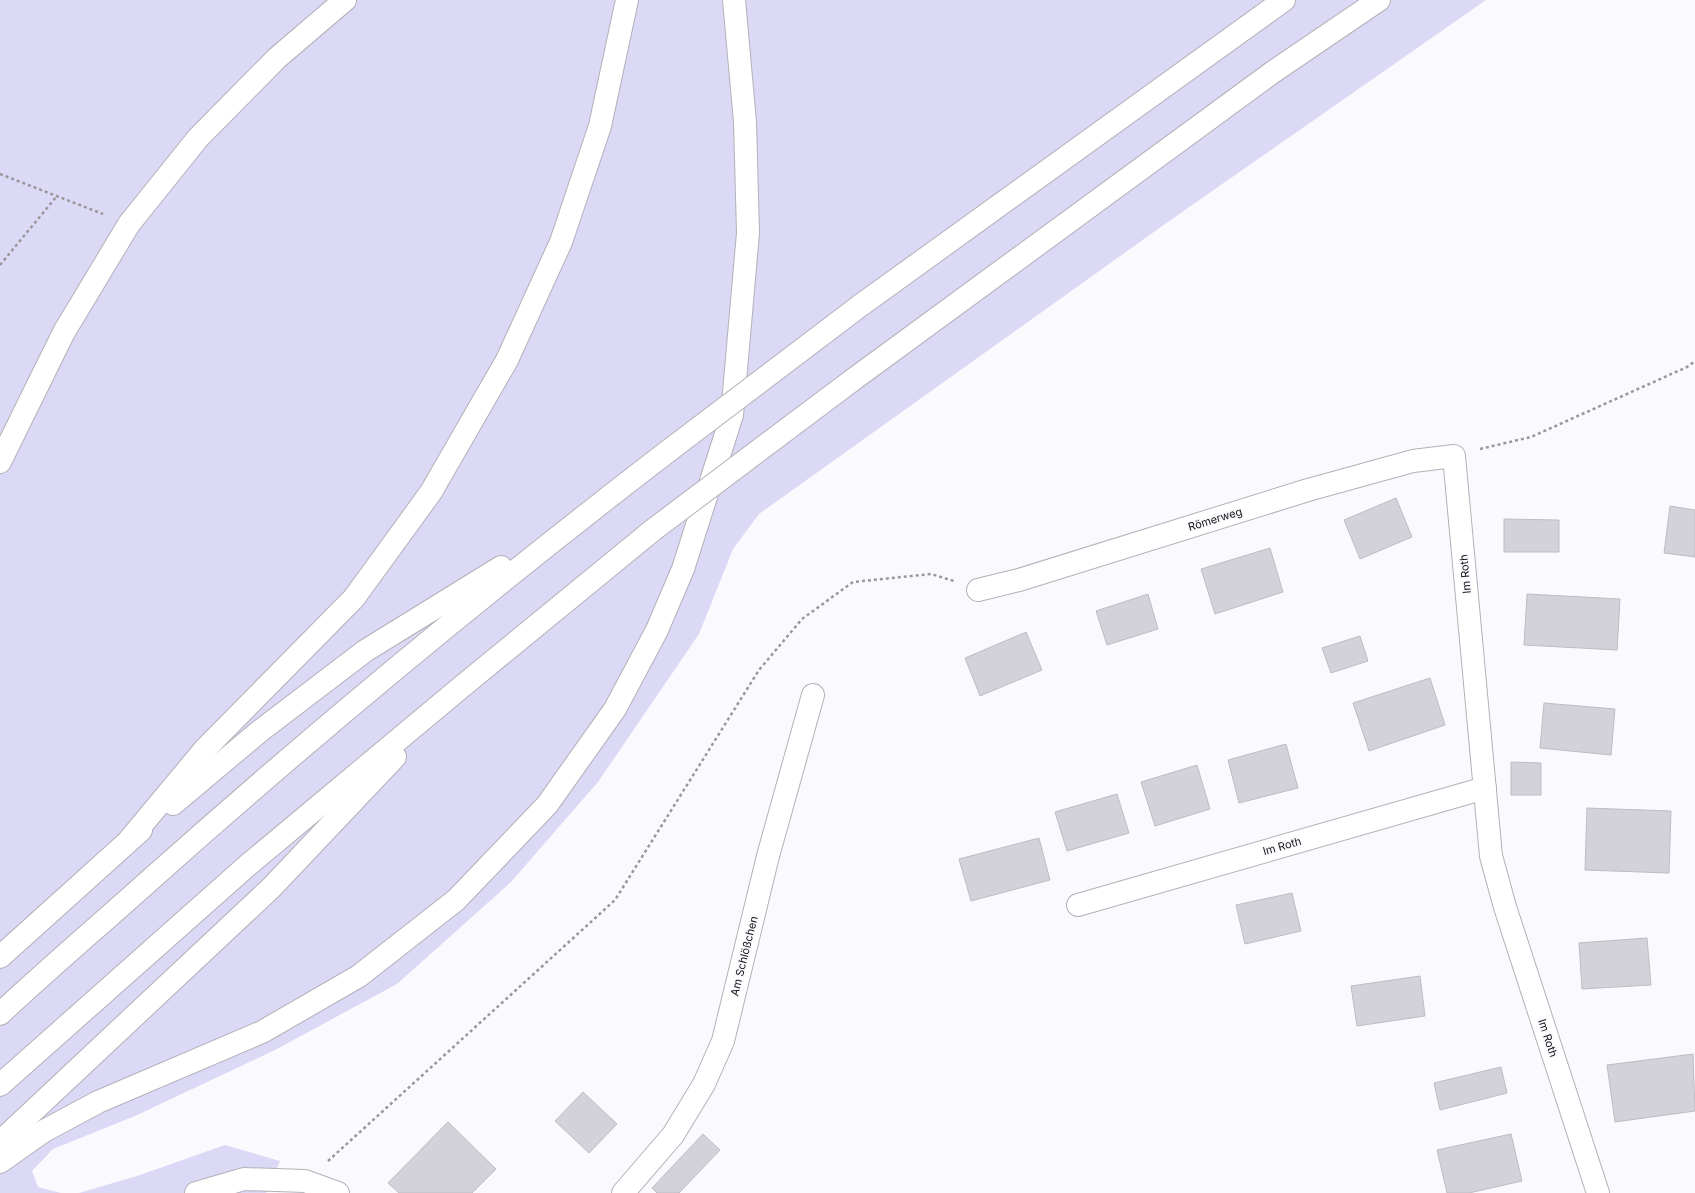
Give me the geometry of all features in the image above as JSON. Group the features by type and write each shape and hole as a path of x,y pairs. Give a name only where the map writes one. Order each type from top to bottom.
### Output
{"main road":[{"path":"0,462 64,332 129,224 203,133 277,58 345,0"},
{"path":"130,839 205,749 354,598 431,492 507,360 561,242 600,126 625,14 626,0"},
{"path":"0,1162 44,1131 98,1102 262,1032 359,976 456,900 547,806 615,709 657,630 683,570 732,415 748,233 745,122 734,0"},
{"path":"3,1012 258,785 428,641 584,516 861,306 1284,0"},
{"path":"0,1085 24,1062 248,865 653,530 854,379 1273,72 1379,0"},
{"name":"Römerweg","path":"978,590 1019,580 1308,490 1413,461 1454,456"},
{"name":"Im Roth","path":"1454,456 1491,856 1501,892 1598,1193"},
{"path":"0,957 130,839 260,731 365,651 584,516"},
{"path":"0,1142 272,887 465,684"},
{"name":"Am Schlößchen","path":"623,1193 672,1135 704,1084 723,1041 768,856 813,695"},
{"name":"Im Roth","path":"1078,905 1485,788"},
{"path":"196,1193 244,1179 305,1181 338,1193"}],"path":[{"path":"0,174 129,224"},
{"path":"0,265 57,196"},
{"path":"1454,456 1531,437 1687,367 1695,361"},
{"path":"305,1181 615,900 759,670 802,619 854,582 932,574 978,590"}],"shaded area":[{"path":"0,0 1486,0 1165,224 759,514 733,549 699,634 598,782 511,882 397,984 275,1050 135,1116 53,1149 32,1171 38,1187 61,1193 0,1193"},
{"path":"225,1145 280,1161 266,1193 79,1193 137,1176"}],"building":[{"path":"1396,498 1412,537 1360,559 1344,520"},
{"path":"1670,506 1695,510 1695,557 1664,553"},
{"path":"1504,519 1559,520 1559,552 1504,552"},
{"path":"1270,548 1283,592 1215,614 1201,569"},
{"path":"1148,594 1158,629 1107,645 1096,611"},
{"path":"1527,594 1620,599 1617,650 1524,645"},
{"path":"1026,632 1042,670 980,696 965,658"},
{"path":"1360,636 1368,661 1331,673 1322,648"},
{"path":"1430,678 1445,725 1369,751 1353,703"},
{"path":"1544,703 1615,709 1611,755 1540,748"},
{"path":"1286,744 1298,788 1239,803 1228,760"},
{"path":"1511,762 1541,763 1541,795 1511,795"},
{"path":"1197,765 1210,809 1155,826 1141,782"},
{"path":"1117,794 1129,833 1067,851 1055,812"},
{"path":"1587,808 1671,811 1669,873 1585,870"},
{"path":"1039,838 1050,880 971,901 959,859"},
{"path":"1292,893 1301,931 1245,944 1236,905"},
{"path":"1647,938 1651,985 1582,989 1579,943"},
{"path":"1420,976 1425,1016 1357,1026 1351,986"},
{"path":"1693,1054 1695,1111 1615,1122 1607,1065"},
{"path":"1501,1067 1507,1093 1440,1110 1434,1083"},
{"path":"583,1092 617,1124 589,1153 555,1121"},
{"path":"448,1122 496,1169 472,1193 399,1193 388,1183"},
{"path":"703,1134 720,1150 679,1193 657,1193 652,1188"},
{"path":"1511,1134 1522,1181 1469,1193 1447,1193 1437,1150"}]}
